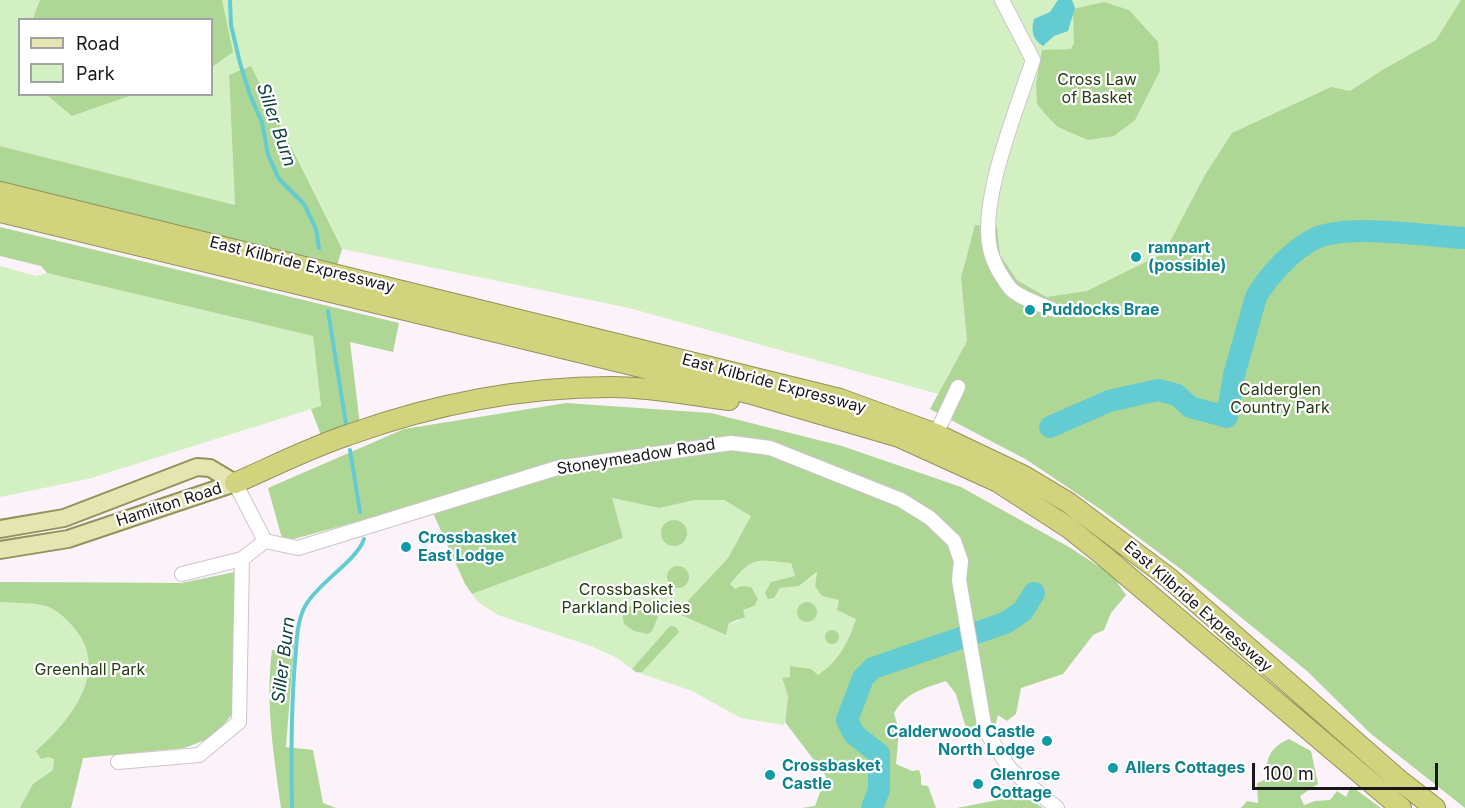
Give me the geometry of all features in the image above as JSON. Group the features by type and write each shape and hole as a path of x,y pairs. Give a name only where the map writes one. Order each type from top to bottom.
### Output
{"highway":[{"name":"East Kilbride Expressway","path":"0,192 840,399 936,434 1024,476 1109,531 1169,578 1390,773 1435,808"},
{"name":"East Kilbride Expressway","path":"0,212 803,409 899,437 998,482 1069,528 1401,808"},
{"path":"235,483 348,435 404,418 492,397 550,389 614,387 803,409"}],"main road":[{"name":"Hamilton Road","path":"0,529 64,518 197,467 210,468 235,483"},
{"name":"Hamilton Road","path":"0,550 68,539 235,483"}],"street":[{"path":"1002,0 1033,60 997,179 988,223 989,244 994,261 1012,290 1051,309"},
{"path":"936,434 958,387"},
{"name":"Stoneymeadow Road","path":"265,541 298,548 557,468 731,443 770,448 901,500 930,518 954,542 961,561 959,580 985,729 1002,759 1022,781 1057,808"},
{"path":"182,574 242,559 265,541 235,483"},
{"path":"118,762 199,755 239,722 242,559"}],"green space":[{"path":"0,0 1465,0 1450,796 1102,491 1045,295 1016,280 1000,255 961,278 967,341 938,394 629,308 342,249 251,66 229,76 235,205 0,146"},
{"path":"40,0 222,0 233,52 213,66 213,18 33,18"},
{"name":"Calderglen Country Park","path":"1461,0 1465,0 1465,808 1370,733 1307,671 1190,576 1103,511 1027,460 930,409 967,341 961,278 975,225 997,227 1000,255 1017,280 1047,297 1087,291 1164,253 1205,175 1232,133 1331,87 1350,91 1436,40"},
{"name":"Cross Law of Basket","path":"1104,2 1129,10 1158,42 1160,71 1135,120 1114,136 1088,140 1058,127 1048,117 1037,104 1036,84 1042,50 1071,49 1074,43 1073,9"},
{"path":"251,66 342,249 337,266 0,183 0,146 235,205 229,75"},
{"path":"48,96 129,96 72,116"},
{"path":"0,227 399,323 393,352 350,342 360,425 322,438 311,409 321,406 313,336 47,273 41,266 0,256"},
{"path":"0,266 36,276 47,273 313,336 321,406 88,479 0,497"},
{"path":"566,403 711,413 842,446 961,487 1069,547 1112,575 1126,595 1111,613 1104,630 1093,635 1063,674 1021,688 1016,714 1007,721 998,715 995,727 982,736 968,735 956,694 946,681 910,695 904,700 894,713 899,731 896,764 912,771 919,770 921,785 928,786 936,808 802,808 815,806 826,776 785,722 788,696 782,678 790,677 790,666 811,669 818,675 825,670 842,651 856,619 837,610 839,600 822,596 815,586 817,572 799,586 780,588 774,598 768,599 765,593 771,582 795,576 791,563 762,561 744,568 730,584 735,589 741,586 751,587 758,599 754,606 743,610 745,617 729,623 726,635 681,615 683,606 728,558 751,516 724,500 695,500 659,508 612,498 623,538 472,594 465,584 428,502 283,542 268,488 404,429"},
{"name":"Crossbasket Parkland Policies","path":"611,498 659,508 695,500 724,500 752,516 728,558 683,606 681,615 726,635 729,623 739,621 743,610 754,606 729,584 744,568 762,561 791,563 795,577 783,579 774,598 780,588 799,586 817,573 815,586 840,600 856,619 842,653 830,667 815,675 782,678 788,696 784,725 741,718 692,691 636,672 617,658 591,646 498,615 479,603 472,594 623,538"},
{"path":"674,520 683,524 687,533 683,542 674,546 665,542 661,533 665,524"},
{"path":"678,566 686,569 689,577 686,585 678,588 670,585 667,577 670,569"},
{"name":"Greenhall Park","path":"235,572 184,748 83,758 71,808 0,808 0,582 182,583"},
{"name":"Greenhall Park","path":"235,572 233,713 214,737 184,748 83,758 71,808 20,808 33,784 53,770 54,759 48,757 41,759 36,751 61,726 72,711 87,679 89,662 85,645 69,622 50,608 41,605 0,602 0,582 182,583"},
{"path":"642,602 658,617 652,631 648,634 634,631 624,624 622,614 634,603"},
{"path":"807,602 814,605 817,612 814,619 807,622 800,619 797,612 800,605"},
{"path":"670,626 676,627 679,632 642,672 632,669"},
{"path":"829,630 835,630 839,637 835,644 829,644 825,640 825,634"},
{"path":"286,631 295,631 286,747 313,750 323,803 336,808 281,808 271,729 269,690 272,650 282,652"},
{"path":"1289,739 1311,751 1318,784 1300,796 1304,805 1315,801 1330,800 1337,791 1346,797 1351,786 1381,808 1241,808 1247,801 1258,803 1257,783 1269,778 1267,765 1270,754 1278,745"},
{"path":"1023,795 1043,808 957,808"}],"water":[{"path":"1058,0 1072,0 1075,8 1068,31 1054,36 1043,46 1033,34 1034,19 1050,12"}],"waterway":[{"name":"Siller Burn","path":"230,0 231,25 240,63 250,95 262,122 268,155 279,179 304,204 316,229 319,248"},
{"path":"1050,427 1109,401 1158,390 1177,395 1190,407 1227,417 1234,375 1256,297 1274,272 1297,250 1314,239 1347,232 1388,232 1465,238"},
{"name":"Siller Burn","path":"328,311 346,424"},
{"name":"Siller Burn","path":"350,450 360,512"},
{"name":"Siller Burn","path":"292,808 293,698 299,624 303,610 313,595 347,563 364,539"},
{"path":"872,808 879,790 879,754 854,734 847,720 863,678 873,668 1005,623 1023,611 1034,593"}],"place":[{"name":"rampart (possible)","path":"1136,257"},
{"name":"Puddocks Brae","path":"1030,310"},
{"name":"Crossbasket East Lodge","path":"406,547"},
{"name":"Calderwood Castle North Lodge","path":"1047,741"},
{"name":"Allers Cottages","path":"1113,768"},
{"name":"Crossbasket Castle","path":"770,775"},
{"name":"Glenrose Cottage","path":"978,784"}]}
